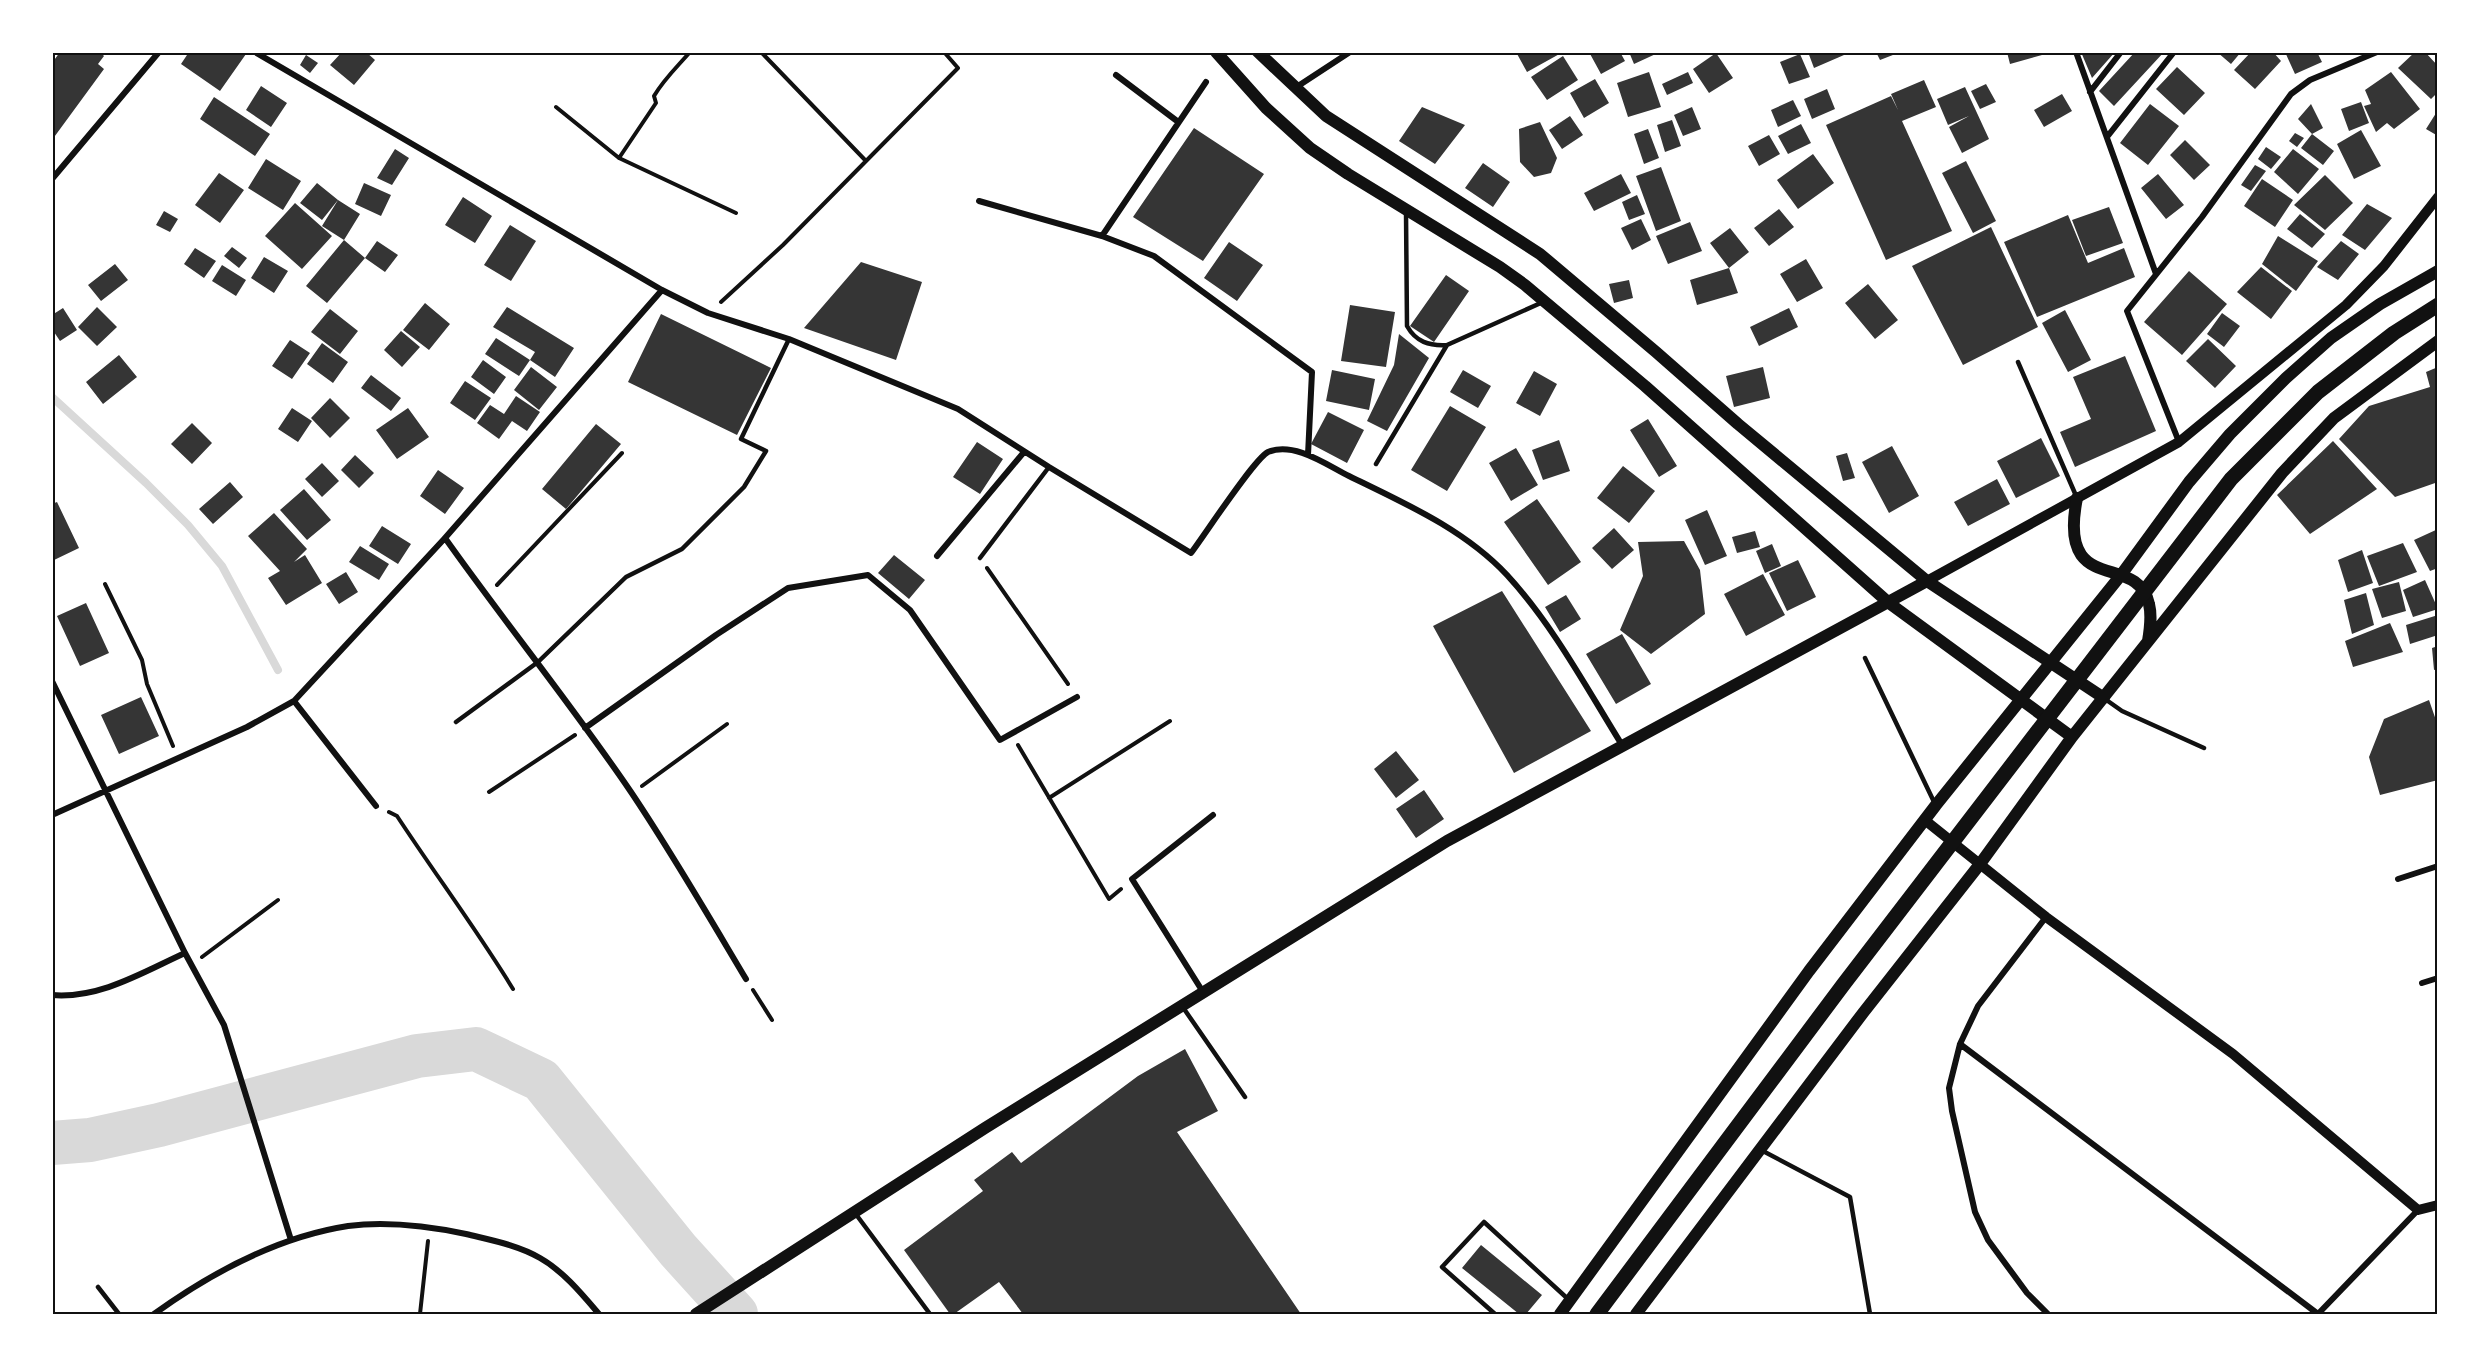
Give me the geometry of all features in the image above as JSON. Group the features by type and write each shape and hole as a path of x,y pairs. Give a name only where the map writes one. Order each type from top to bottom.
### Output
{"main road":[{"path":"1216,52 1266,108 1311,148 1348,174 1500,267 1645,386 1889,603 2072,737"},
{"path":"1258,52 1326,116 1540,254 1737,424 1927,581 2104,698"},
{"path":"1560,1314 1809,970 1926,821 1936,805 2121,575 2196,474 2230,434 2286,378 2331,338 2380,304 2438,270"},
{"path":"1597,1314 1843,985 2232,479 2318,392 2394,333 2438,305"},
{"path":"1639,1314 1863,1012 1980,864 2072,737 2282,473 2327,426 2403,364 2438,341"},
{"path":"2077,498 2073,529 2077,549 2084,560 2095,568 2121,575 2144,591 2149,603 2151,619 2148,643"},
{"path":"696,1314 985,1128 1447,841 1927,581"}],"street":[{"path":"52,178 159,52"},
{"path":"255,52 662,290 708,313 789,339 958,409 1049,468 1191,554 1253,467 1267,453 1286,449 1308,455 1439,522 1476,547 1506,574 1545,621 1622,745"},
{"path":"1295,88 1350,52"},
{"path":"2076,52 2156,274"},
{"path":"2090,92 2121,52"},
{"path":"2107,137 2174,52"},
{"path":"2179,442 2127,311 2202,217 2291,94 2310,80 2377,52"},
{"path":"1116,75 1178,121"},
{"path":"1102,236 1206,81"},
{"path":"1927,581 2179,442 2346,305 2384,266 2438,197"},
{"path":"979,201 1102,236 1154,256 1312,372 1308,455"},
{"path":"52,815 247,727 294,701 445,538 662,290"},
{"path":"937,556 1024,452"},
{"path":"445,538 486,597 538,662 632,794 746,979"},
{"path":"585,728 716,635 788,588 868,575 909,610 1000,740 1077,697"},
{"path":"52,681 185,953 224,1025 246,1089 291,1240"},
{"path":"294,701 376,806"},
{"path":"1203,992 1132,879 1213,815"},
{"path":"1926,821 2046,917 2233,1054 2418,1210"},
{"path":"2398,879 2438,866"},
{"path":"2046,917 1978,1006 1960,1044 1949,1088 1975,1212 1988,1240 2027,1293 2048,1314"},
{"path":"52,995 70,997 95,993 185,953"},
{"path":"2422,982 2438,978"},
{"path":"1960,1044 2318,1314 2418,1210 2438,1205"},
{"path":"154,1314 232,1265 291,1240 349,1226 429,1227 496,1241 540,1258 574,1286 599,1314"}],"lane":[{"path":"1406,210 1407,326 1413,336 1431,346 1447,345 1544,302"},
{"path":"456,722 538,662 626,577 682,549 744,487 766,451 741,439 789,339"},
{"path":"1376,464 1447,345"},
{"path":"2018,362 2077,498"},
{"path":"980,558 1049,468"},
{"path":"1865,658 1936,805"},
{"path":"2104,698 2122,711 2204,748"},
{"path":"1182,1006 1245,1097"},
{"path":"1760,1149 1850,1197 1870,1314"},
{"path":"855,1213 930,1314"},
{"path":"1494,1314 1442,1267 1484,1222 1570,1301"},
{"path":"98,1287 119,1314"}],"path":[{"path":"618,158 656,103 654,96 666,77 690,52"},
{"path":"761,52 866,161"},
{"path":"708,313 783,245 958,68 944,52"},
{"path":"556,107 618,158 736,213"},
{"path":"486,597 622,453"},
{"path":"980,558 1077,697"},
{"path":"105,584 142,660 147,684 178,758"},
{"path":"1049,798 1170,722"},
{"path":"632,794 727,724"},
{"path":"489,792 585,728"},
{"path":"1012,734 1109,899"},
{"path":"376,806 397,816 452,898 476,929 513,989"},
{"path":"192,964 278,900"},
{"path":"746,979 772,1020"},
{"path":"420,1314 429,1227"}],"building":[{"path":"60,52 100,52 104,56 98,64 104,69 52,140 52,63"},
{"path":"189,52 244,52 246,54 220,91 181,64"},
{"path":"342,52 366,52 375,60 354,85 330,65"},
{"path":"1516,52 1563,52 1527,72"},
{"path":"1589,52 1620,52 1625,61 1601,74"},
{"path":"1629,52 1660,52 1634,64"},
{"path":"1808,52 1843,52 1844,55 1814,68"},
{"path":"1876,52 1898,52 1898,53 1880,60"},
{"path":"2007,52 2041,52 2042,55 2010,64"},
{"path":"2081,52 2115,52 2092,78"},
{"path":"2135,52 2164,52 2114,106 2099,91"},
{"path":"2217,52 2241,52 2231,64"},
{"path":"2251,52 2273,52 2281,61 2255,89 2234,70"},
{"path":"2285,52 2317,52 2322,62 2295,74"},
{"path":"2415,52 2425,52 2438,66 2438,92 2431,99 2398,68"},
{"path":"1716,53 1733,78 1709,93 1693,69"},
{"path":"1800,54 1810,77 1789,84 1780,62"},
{"path":"306,55 318,63 310,73 300,65"},
{"path":"1563,56 1578,80 1547,100 1531,77"},
{"path":"2177,67 2205,93 2184,115 2156,89"},
{"path":"1649,72 1661,107 1628,117 1617,83"},
{"path":"1688,72 1693,83 1667,95 1662,84"},
{"path":"2391,72 2420,109 2394,129 2387,123 2376,132 2364,106 2371,104 2365,90"},
{"path":"1595,79 1609,103 1584,118 1570,93"},
{"path":"1924,80 1936,107 1902,121 1952,231 1886,260 1826,125 1891,96 1898,110 1891,94"},
{"path":"1986,84 1996,102 1980,109 1971,91"},
{"path":"261,86 287,103 271,127 246,110"},
{"path":"1965,87 1989,139 1962,153 1949,127 1969,116 1948,125 1937,99"},
{"path":"1827,89 1835,109 1812,119 1804,99"},
{"path":"2062,94 2072,111 2044,127 2034,110"},
{"path":"214,97 270,134 255,156 200,119"},
{"path":"1793,100 1801,116 1778,127 1771,110"},
{"path":"2361,102 2369,123 2349,131 2341,109"},
{"path":"2150,104 2179,126 2148,165 2120,143"},
{"path":"2311,104 2323,128 2312,134 2298,119"},
{"path":"1422,107 1465,125 1435,164 1399,141"},
{"path":"1692,107 1701,129 1683,136 1674,115"},
{"path":"2438,110 2438,136 2426,129"},
{"path":"1570,116 1583,135 1562,149 1549,130"},
{"path":"1672,120 1681,146 1665,152 1657,125"},
{"path":"1540,122 1557,158 1551,173 1534,177 1520,162 1519,129"},
{"path":"1801,124 1811,143 1788,154 1778,136"},
{"path":"1194,128 1264,174 1203,261 1133,217"},
{"path":"1648,129 1659,158 1644,164 1634,134"},
{"path":"2361,130 2381,166 2354,179 2337,144"},
{"path":"2295,133 2304,138 2297,147 2289,141"},
{"path":"2312,134 2334,151 2323,165 2301,148"},
{"path":"1769,135 1780,154 1759,166 1748,146"},
{"path":"2185,140 2210,165 2194,180 2170,155"},
{"path":"2266,147 2281,157 2271,169 2258,159"},
{"path":"395,149 409,158 392,185 377,178"},
{"path":"2293,149 2319,169 2298,194 2274,172"},
{"path":"1813,154 1834,183 1798,209 1777,180"},
{"path":"266,159 301,181 283,210 248,188"},
{"path":"1966,161 1996,221 1973,233 1942,173"},
{"path":"1483,163 1510,182 1493,207 1465,188"},
{"path":"2255,165 2266,171 2251,191 2241,185"},
{"path":"1661,167 1681,221 1656,231 1636,176"},
{"path":"219,173 244,190 220,223 195,205"},
{"path":"1621,174 1631,193 1594,211 1584,193"},
{"path":"2158,174 2184,205 2166,219 2141,188"},
{"path":"2325,175 2353,203 2325,230 2294,205"},
{"path":"2262,179 2293,200 2275,227 2244,206"},
{"path":"317,183 338,200 322,220 300,203"},
{"path":"364,183 391,195 381,216 355,204"},
{"path":"1637,195 1645,214 1629,220 1622,202"},
{"path":"463,197 492,216 475,243 445,225"},
{"path":"338,200 360,214 344,240 322,226"},
{"path":"295,203 332,236 302,269 265,236"},
{"path":"2367,204 2392,218 2365,250 2342,235"},
{"path":"2109,207 2123,243 2086,256 2072,220"},
{"path":"1779,209 1794,227 1769,246 1754,228"},
{"path":"164,211 178,219 170,232 156,225"},
{"path":"2300,214 2325,234 2312,248 2287,229"},
{"path":"2068,215 2088,263 2124,248 2135,277 2037,317 2004,242"},
{"path":"1641,219 1651,240 1632,250 1621,228"},
{"path":"1690,222 1702,251 1668,264 1656,236"},
{"path":"510,225 536,241 511,281 484,265"},
{"path":"1991,227 2038,327 1963,365 1912,266"},
{"path":"1730,228 1749,252 1729,268 1710,243"},
{"path":"2278,236 2318,261 2296,291 2262,264"},
{"path":"344,240 365,258 327,303 306,286"},
{"path":"377,241 398,255 385,272 365,258"},
{"path":"2341,241 2359,254 2338,280 2317,267"},
{"path":"1229,242 1263,265 1237,301 1204,278"},
{"path":"232,247 247,258 239,268 224,256"},
{"path":"195,248 216,261 204,278 184,264"},
{"path":"264,257 288,271 274,293 251,278"},
{"path":"1806,259 1823,288 1797,302 1780,274"},
{"path":"861,262 922,282 896,360 804,328"},
{"path":"115,264 128,280 101,301 88,285"},
{"path":"222,265 246,280 236,296 212,281"},
{"path":"2261,267 2292,291 2271,319 2237,292"},
{"path":"1729,268 1738,293 1697,305 1690,280"},
{"path":"2189,271 2227,304 2182,355 2144,322"},
{"path":"1446,275 1469,291 1434,342 1410,326"},
{"path":"1629,280 1633,298 1614,303 1609,284"},
{"path":"1868,284 1898,320 1875,339 1845,303"},
{"path":"425,303 450,324 429,350 403,330"},
{"path":"1350,305 1395,312 1386,367 1341,361"},
{"path":"97,307 117,327 97,346 78,327"},
{"path":"507,307 574,348 555,377 530,360 535,352 493,327"},
{"path":"63,308 77,330 60,341 52,329 52,315"},
{"path":"1789,308 1798,327 1759,346 1750,327"},
{"path":"330,309 358,331 340,354 311,332"},
{"path":"2065,310 2091,360 2068,372 2042,323"},
{"path":"2222,313 2240,326 2224,347 2207,334"},
{"path":"661,314 771,368 737,435 628,382"},
{"path":"401,331 420,347 402,367 384,350"},
{"path":"1399,334 1429,358 1387,431 1367,421 1394,365"},
{"path":"496,338 530,360 519,376 485,354"},
{"path":"2208,339 2236,366 2215,388 2186,361"},
{"path":"290,340 310,353 292,379 272,366"},
{"path":"322,343 348,362 333,383 307,364"},
{"path":"119,355 137,377 103,404 86,382"},
{"path":"2125,356 2156,431 2075,467 2060,432 2091,419 2073,377"},
{"path":"483,360 506,377 494,394 471,377"},
{"path":"531,367 557,387 539,410 514,390"},
{"path":"1763,367 1770,398 1734,407 1726,376"},
{"path":"2438,367 2438,482 2395,497 2339,439 2369,406 2430,387 2426,372"},
{"path":"1332,370 1375,379 1369,410 1326,401"},
{"path":"1463,370 1491,386 1478,408 1450,392"},
{"path":"1534,371 1557,384 1540,416 1516,403"},
{"path":"371,375 401,398 391,411 361,388"},
{"path":"465,381 491,398 475,420 450,403"},
{"path":"516,396 540,412 527,431 512,421 499,439 477,423 490,405 504,414"},
{"path":"330,398 350,418 330,438 311,418"},
{"path":"1450,406 1486,427 1447,491 1411,470"},
{"path":"292,408 312,421 298,442 278,429"},
{"path":"408,408 429,437 397,459 376,430"},
{"path":"1328,412 1364,430 1347,463 1311,444"},
{"path":"1648,419 1677,466 1659,477 1630,430"},
{"path":"192,423 212,443 192,464 171,444"},
{"path":"596,424 621,444 566,509 542,489"},
{"path":"2041,438 2060,476 2016,498 1997,461"},
{"path":"1559,440 1570,471 1543,480 1532,450"},
{"path":"2333,441 2377,489 2310,534 2277,495"},
{"path":"977,442 1003,459 980,494 953,477"},
{"path":"1892,446 1919,496 1889,513 1862,462"},
{"path":"1516,448 1538,485 1511,501 1489,463"},
{"path":"1847,453 1855,478 1843,481 1836,456"},
{"path":"355,455 374,473 359,488 341,470"},
{"path":"322,463 339,481 322,497 305,479"},
{"path":"1623,466 1655,491 1629,523 1597,498"},
{"path":"438,470 464,488 445,514 420,496"},
{"path":"1997,479 2010,504 1968,526 1954,502"},
{"path":"230,482 243,497 213,524 199,509"},
{"path":"304,489 331,520 307,540 280,510"},
{"path":"1537,499 1581,562 1548,585 1504,522"},
{"path":"57,502 79,548 52,561 52,504"},
{"path":"1707,510 1727,556 1705,565 1685,520"},
{"path":"274,513 307,549 294,562 305,555 322,583 286,605 268,578 280,571 248,536"},
{"path":"382,526 411,544 398,564 369,546"},
{"path":"1614,528 1634,550 1612,569 1592,548"},
{"path":"2438,529 2438,568 2430,571 2414,540"},
{"path":"1755,531 1760,547 1737,553 1732,537"},
{"path":"1684,541 1700,570 1705,614 1651,654 1620,630 1643,576 1638,542"},
{"path":"2403,543 2417,572 2379,586 2367,556"},
{"path":"1772,544 1781,566 1765,573 1756,551"},
{"path":"360,546 389,564 379,580 349,562"},
{"path":"2362,550 2373,583 2348,592 2338,560"},
{"path":"894,555 925,580 909,599 878,573"},
{"path":"1798,560 1816,597 1787,611 1769,573"},
{"path":"346,572 358,592 339,604 326,584"},
{"path":"1763,574 1785,615 1746,636 1724,594"},
{"path":"2425,580 2438,609 2413,617 2403,590"},
{"path":"2399,582 2406,611 2382,618 2372,589"},
{"path":"1502,591 1591,731 1514,773 1433,626"},
{"path":"2366,593 2374,625 2352,634 2344,600"},
{"path":"1566,595 1581,619 1560,632 1545,607"},
{"path":"86,603 109,653 80,666 57,616"},
{"path":"2438,615 2438,635 2410,644 2406,625"},
{"path":"2390,623 2403,652 2353,667 2345,641"},
{"path":"1622,634 1651,684 1616,704 1586,654"},
{"path":"2438,646 2438,669 2434,670 2432,648"},
{"path":"141,697 159,736 119,754 101,715"},
{"path":"2429,700 2438,726 2438,780 2380,795 2369,757 2384,719"},
{"path":"1396,751 1419,780 1396,798 1374,769"},
{"path":"1424,790 1444,819 1416,838 1396,809"},
{"path":"1185,1049 1218,1111 1177,1132 1301,1314 1023,1314 999,1282 954,1314 950,1314 904,1250 983,1191 974,1180 1012,1152 1021,1163 1138,1076"},
{"path":"1481,1245 1542,1295 1526,1314 1519,1314 1462,1268"}],"waterway":[{"path":"52,397 146,483 188,525 222,566 278,670"},
{"path":"52,1143 90,1140 159,1125 417,1056 476,1049 541,1080 678,1250 736,1314"}]}
